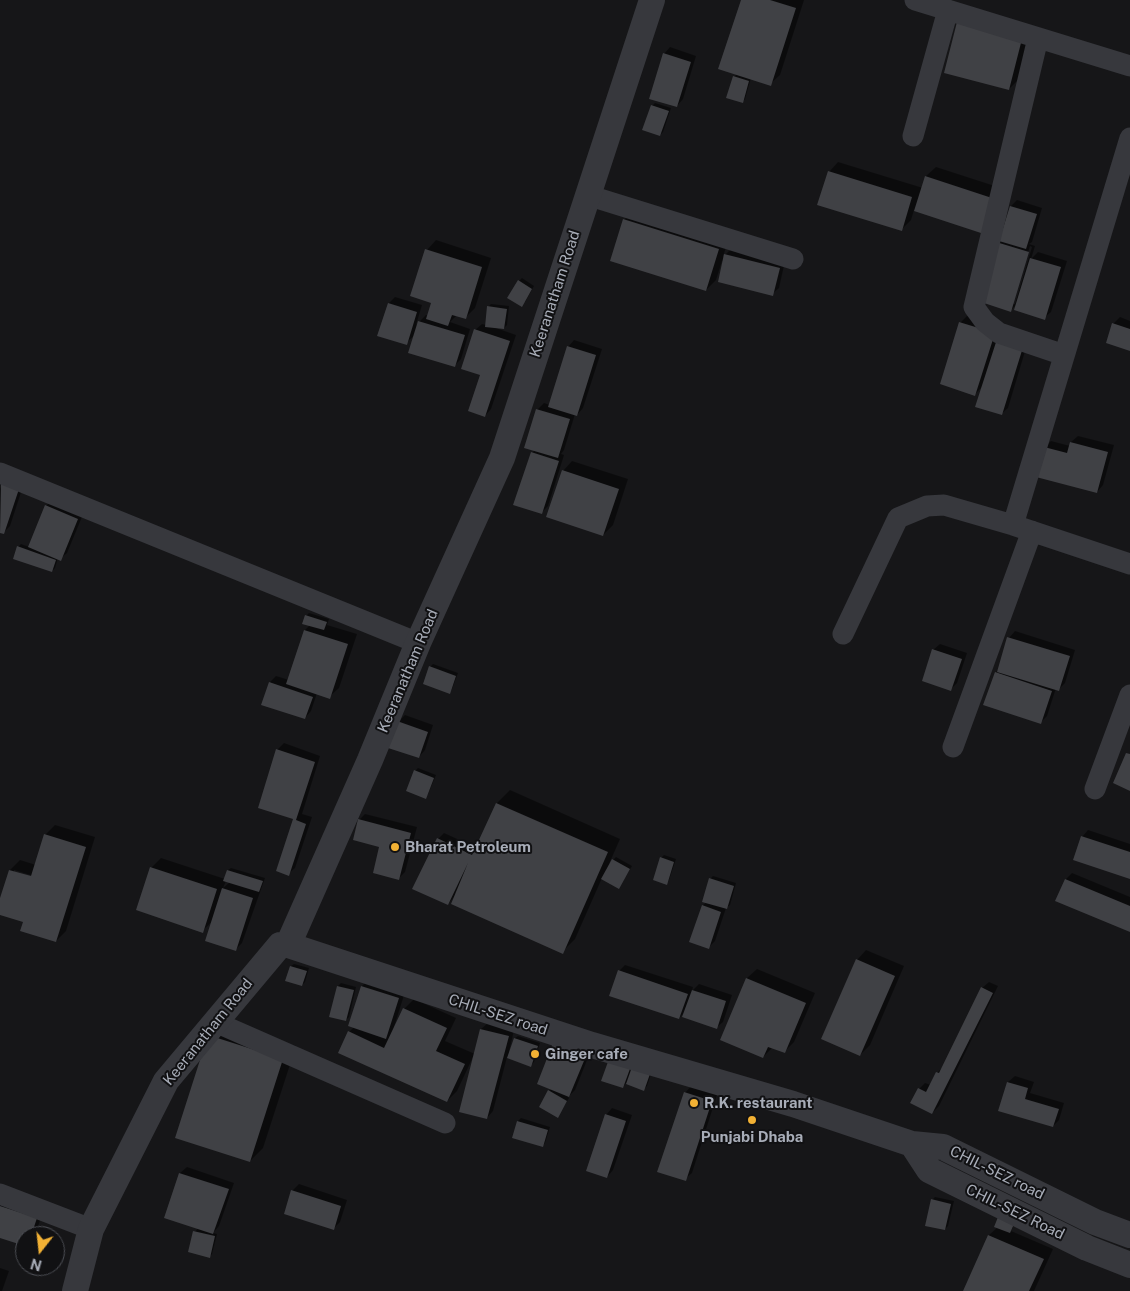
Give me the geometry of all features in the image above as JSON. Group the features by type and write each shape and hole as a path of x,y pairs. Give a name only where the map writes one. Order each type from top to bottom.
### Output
{"street":[{"name":"Keeranatham Road","path":"74,1291 91,1230 166,1081 280,945 288,945 370,760 418,643 502,458 652,0"},
{"path":"915,0 1130,66"},
{"path":"913,136 948,10"},
{"path":"1038,38 974,307 985,322 1000,333 1064,355"},
{"path":"953,747 1022,528 1064,355 1130,138"},
{"path":"588,196 793,259"},
{"path":"0,473 418,643"},
{"path":"843,634 898,518 927,506 944,505 1129,560"},
{"path":"1095,789 1130,695"},
{"name":"CHIL-SEZ road","path":"288,945 592,1045 794,1104 912,1144 943,1146 1095,1222 1130,1235"},
{"path":"215,1022 445,1123"},
{"name":"CHIL-SEZ Road","path":"912,1144 929,1170 1087,1248 1130,1265"},
{"path":"0,1194 91,1230"}],"building":[{"path":"741,0 770,0 796,8 771,86 718,69"},
{"path":"958,18 1023,35 1009,90 944,73"},
{"path":"663,53 691,62 677,107 649,99"},
{"path":"733,76 749,81 743,103 726,98"},
{"path":"651,105 669,111 660,136 642,130"},
{"path":"828,171 912,197 902,231 817,205"},
{"path":"925,176 995,199 984,234 914,211"},
{"path":"1010,206 1037,214 1026,249 999,241"},
{"path":"623,219 719,249 706,291 610,261"},
{"path":"996,242 1029,252 1011,312 978,301"},
{"path":"425,249 482,267 466,319 452,315 448,326 426,319 431,303 410,296"},
{"path":"724,254 780,268 773,296 718,282"},
{"path":"1030,258 1061,267 1045,320 1014,310"},
{"path":"518,280 532,289 522,307 507,298"},
{"path":"388,303 417,312 407,345 377,336"},
{"path":"487,306 507,309 504,329 485,327"},
{"path":"418,321 465,335 455,367 408,353"},
{"path":"959,322 995,333 975,396 940,384"},
{"path":"1112,323 1130,329 1130,351 1106,343"},
{"path":"474,329 510,341 485,417 468,411 480,375 461,369"},
{"path":"998,336 1024,344 1002,415 975,407"},
{"path":"567,346 596,355 577,416 548,407"},
{"path":"536,409 570,419 558,458 524,448"},
{"path":"1070,442 1108,452 1097,493 1036,477 1044,447 1067,453"},
{"path":"531,452 559,461 542,514 513,505"},
{"path":"562,470 619,489 603,536 546,517"},
{"path":"1,483 19,489 4,534 0,533"},
{"path":"45,505 78,519 61,561 28,547"},
{"path":"17,546 56,560 52,572 13,559"},
{"path":"305,615 327,622 324,630 302,624"},
{"path":"304,630 348,644 330,699 286,684"},
{"path":"1007,637 1070,656 1059,691 997,672"},
{"path":"932,649 962,659 951,691 922,681"},
{"path":"429,666 456,676 450,694 423,684"},
{"path":"995,672 1052,691 1041,724 983,705"},
{"path":"269,682 313,697 305,719 261,705"},
{"path":"397,721 428,732 419,758 388,748"},
{"path":"276,749 315,762 296,820 306,824 289,876 276,871 293,819 258,808"},
{"path":"1126,753 1130,754 1130,791 1113,783"},
{"path":"414,770 434,778 426,799 406,791"},
{"path":"496,803 608,852 563,954 451,904 468,863 448,905 412,889 437,838 472,855"},
{"path":"358,819 411,833 399,880 373,873 379,847 353,840"},
{"path":"44,834 86,847 56,942 20,931 23,922 0,915 0,898 9,870 31,876"},
{"path":"1081,836 1130,852 1130,879 1073,860"},
{"path":"660,857 674,862 667,885 653,880"},
{"path":"612,859 630,869 619,889 601,879"},
{"path":"150,867 217,889 203,933 136,910"},
{"path":"227,870 263,881 259,892 223,881"},
{"path":"709,878 734,886 727,909 702,902"},
{"path":"1065,879 1130,906 1130,932 1055,901"},
{"path":"222,888 253,898 236,951 205,941"},
{"path":"702,905 721,912 709,949 689,942"},
{"path":"856,959 895,976 860,1056 821,1039"},
{"path":"290,966 307,971 302,986 285,981"},
{"path":"618,970 688,994 679,1019 609,996"},
{"path":"746,978 806,1003 785,1053 768,1047 763,1058 720,1040"},
{"path":"337,986 354,990 346,1021 329,1017"},
{"path":"361,986 399,998 386,1039 348,1026"},
{"path":"981,987 993,993 932,1114 910,1103 918,1088 926,1092 936,1072 939,1073"},
{"path":"692,990 726,1001 717,1029 682,1017"},
{"path":"403,1008 447,1028 436,1051 465,1064 447,1102 338,1053 348,1031 384,1048"},
{"path":"480,1029 509,1036 487,1119 459,1112"},
{"path":"208,1035 283,1059 250,1162 175,1138"},
{"path":"514,1038 538,1046 531,1067 507,1058"},
{"path":"553,1043 586,1056 569,1097 537,1084"},
{"path":"609,1059 631,1066 623,1088 601,1081"},
{"path":"632,1067 650,1074 644,1091 626,1084"},
{"path":"1007,1082 1028,1088 1025,1099 1059,1109 1053,1127 998,1111"},
{"path":"548,1090 567,1101 558,1118 539,1107"},
{"path":"684,1092 712,1101 686,1181 657,1172"},
{"path":"605,1114 626,1121 607,1178 586,1171"},
{"path":"517,1121 548,1130 543,1147 512,1138"},
{"path":"179,1173 229,1189 213,1234 164,1218"},
{"path":"291,1190 341,1206 334,1230 284,1214"},
{"path":"931,1199 951,1204 945,1230 925,1226"},
{"path":"0,1206 37,1218 34,1226 15,1226 15,1243 0,1238"},
{"path":"998,1217 1014,1224 1010,1233 994,1227"},
{"path":"193,1231 215,1236 210,1258 188,1252"},
{"path":"988,1235 1044,1259 1029,1291 963,1291"}],"place":[{"name":"Bharat Petroleum","path":"395,847"},
{"name":"Ginger cafe","path":"535,1054"},
{"name":"R.K. restaurant","path":"694,1103"},
{"name":"Punjabi Dhaba","path":"752,1120"}]}
